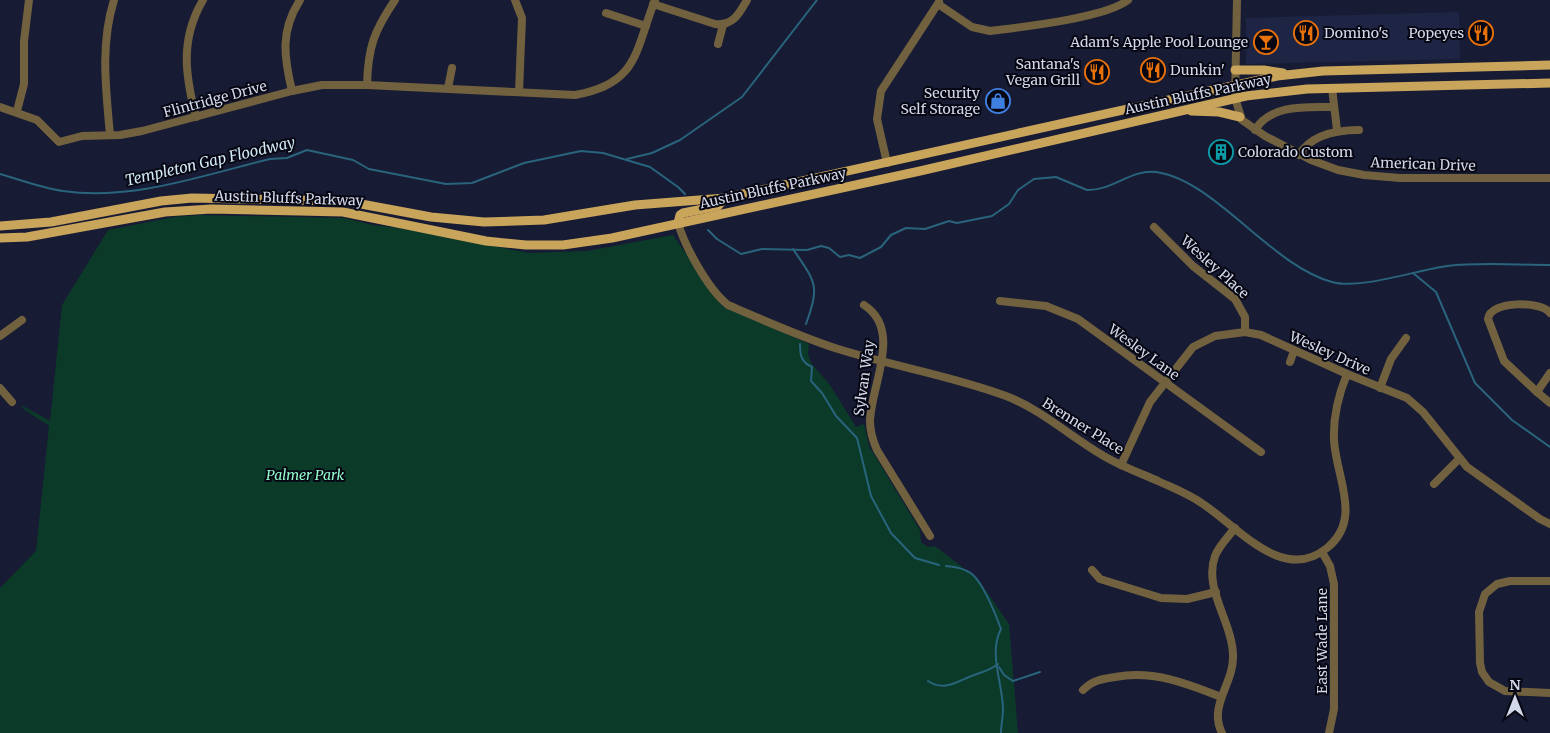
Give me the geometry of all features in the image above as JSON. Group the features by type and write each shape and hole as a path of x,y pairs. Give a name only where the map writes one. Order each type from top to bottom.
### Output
{"main road":[{"name":"Austin Bluffs Parkway","path":"0,226 37,224 192,198 345,201 431,217 484,222 544,220 635,204 725,198 1288,74 1550,65"},
{"path":"1235,70 1264,70 1288,74"},
{"name":"Austin Bluffs Parkway","path":"0,238 27,237 165,212 211,209 344,212 486,241 547,246 612,238 920,171 1235,98 1274,92 1332,88 1550,83"},
{"path":"1178,111 1219,112 1240,117"},
{"path":"678,223 680,215 683,213 718,206 725,198"},
{"path":"0,221 37,224"},
{"path":"0,242 27,237"}],"street":[{"path":"17,112 24,84 24,41 29,0"},
{"path":"110,136 104,55 106,30 114,0"},
{"path":"196,117 186,71 186,50 193,18 203,0"},
{"path":"292,91 284,57 284,37 291,16 300,0"},
{"path":"366,84 368,54 373,36 395,0"},
{"path":"515,0 522,18 519,92"},
{"path":"718,44 723,25 739,14 747,0"},
{"path":"887,162 877,118 878,101 886,82 939,2 972,27 990,31 1101,12 1122,5 1128,0"},
{"path":"1237,0 1235,98 1240,117"},
{"path":"654,2 715,24 723,25"},
{"name":"Flintridge Drive","path":"0,107 37,120 59,142 82,136 110,136 136,132 292,91 328,85 366,84 575,95 602,88 613,82 634,60 654,2"},
{"path":"606,13 646,26"},
{"path":"448,88 452,68"},
{"path":"1332,88 1336,130"},
{"path":"1255,130 1264,118 1272,112 1333,107"},
{"name":"American Drive","path":"1240,117 1244,123 1255,130 1300,155 1338,170 1379,176 1550,178"},
{"path":"1300,155 1305,145 1336,130 1358,130"},
{"name":"Brenner Place","path":"678,223 684,243 718,295 728,305 835,348 1009,397 1031,408 1121,465 1195,498 1277,557 1298,559 1322,552"},
{"name":"Wesley Place","path":"1154,227 1198,270 1235,299 1243,310 1245,332"},
{"name":"Wesley Lane","path":"1000,301 1046,306 1070,314 1261,452"},
{"name":"Sylvan Way","path":"864,305 873,311 884,345 871,414 872,437 877,450 930,536"},
{"path":"1550,313 1540,305 1499,306 1490,308 1489,314 1489,324 1504,361 1550,403"},
{"path":"0,336 22,320"},
{"name":"Wesley Drive","path":"1121,465 1146,409 1165,383 1200,342 1223,334 1245,332 1261,335 1347,374 1407,398 1418,406 1459,459 1474,473 1550,524"},
{"path":"1380,388 1391,359 1406,338"},
{"path":"1290,362 1294,351"},
{"path":"1537,392 1550,373"},
{"path":"1322,552 1338,536 1346,515 1334,430 1337,402 1347,374"},
{"path":"0,388 12,402"},
{"path":"1434,484 1459,459"},
{"path":"1222,733 1218,717 1221,697 1231,670 1234,655 1212,572 1215,557 1235,528"},
{"name":"East Wade Lane","path":"1322,552 1330,566 1334,584 1334,709 1329,733"},
{"path":"1092,570 1100,579 1161,598 1186,599 1216,592"},
{"path":"1550,581 1510,581 1497,584 1485,594 1480,612 1480,663 1482,672 1489,682 1505,691 1550,693"},
{"path":"1084,690 1092,682 1098,680 1126,675 1152,675 1189,684 1221,697"}],"shaded area":[{"path":"1459,12 1460,59 1246,64 1246,18"}],"green space":[{"name":"Palmer Park","path":"201,215 344,218 529,253 587,251 673,235 722,306 809,344 808,354 811,363 830,385 856,427 864,424 869,446 920,530 921,542 928,547 935,546 978,579 1009,624 1018,733 0,733 0,588 36,551 49,426 22,408 23,406 50,421 62,305 108,230 174,217"}],"waterway":[{"name":"Templeton Gap Floodway","path":"627,159 652,153 680,140 742,97 817,0"},
{"name":"Templeton Gap Floodway","path":"0,174 63,191 115,192 168,185 270,159 287,158 307,150 353,160 369,169 446,184 472,183 524,163 581,151 603,153 650,167 685,194"},
{"name":"Templeton Gap Floodway","path":"708,230 717,239 741,254 762,249 807,250 821,246 829,248 840,257 849,255 860,258 881,247 891,235 906,228 925,229 949,221 957,223 992,216 1009,204 1018,190 1034,179 1056,177 1087,190 1105,187 1138,174 1156,172 1178,178 1200,190 1287,259 1309,273 1332,282 1343,284 1372,282 1447,266 1486,264 1550,265"},
{"name":"Templeton Gap Floodway","path":"793,249 811,277 813,285 813,301 806,324"},
{"path":"1413,273 1436,292 1475,383 1512,420 1550,447"},
{"name":"Templeton Gap Floodway","path":"800,344 802,358 805,363 812,367 811,381 822,393 836,416 857,438 871,496 891,533 915,558 939,565"},
{"path":"946,566 966,570 976,578 989,600 1001,629 996,648 1003,713 1001,733"},
{"path":"928,681 933,684 949,685 998,664"},
{"path":"999,667 1004,675 1013,681 1040,672"}],"place":[{"name":"Domino's","path":"1306,33"},
{"name":"Popeyes","path":"1481,33"},
{"name":"Adam's Apple Pool Lounge","path":"1266,42"},
{"name":"Dunkin'","path":"1153,70"},
{"name":"Santana's Vegan Grill","path":"1097,72"},
{"name":"Security Self Storage","path":"998,101"},
{"name":"Colorado Custom","path":"1221,152"}]}
